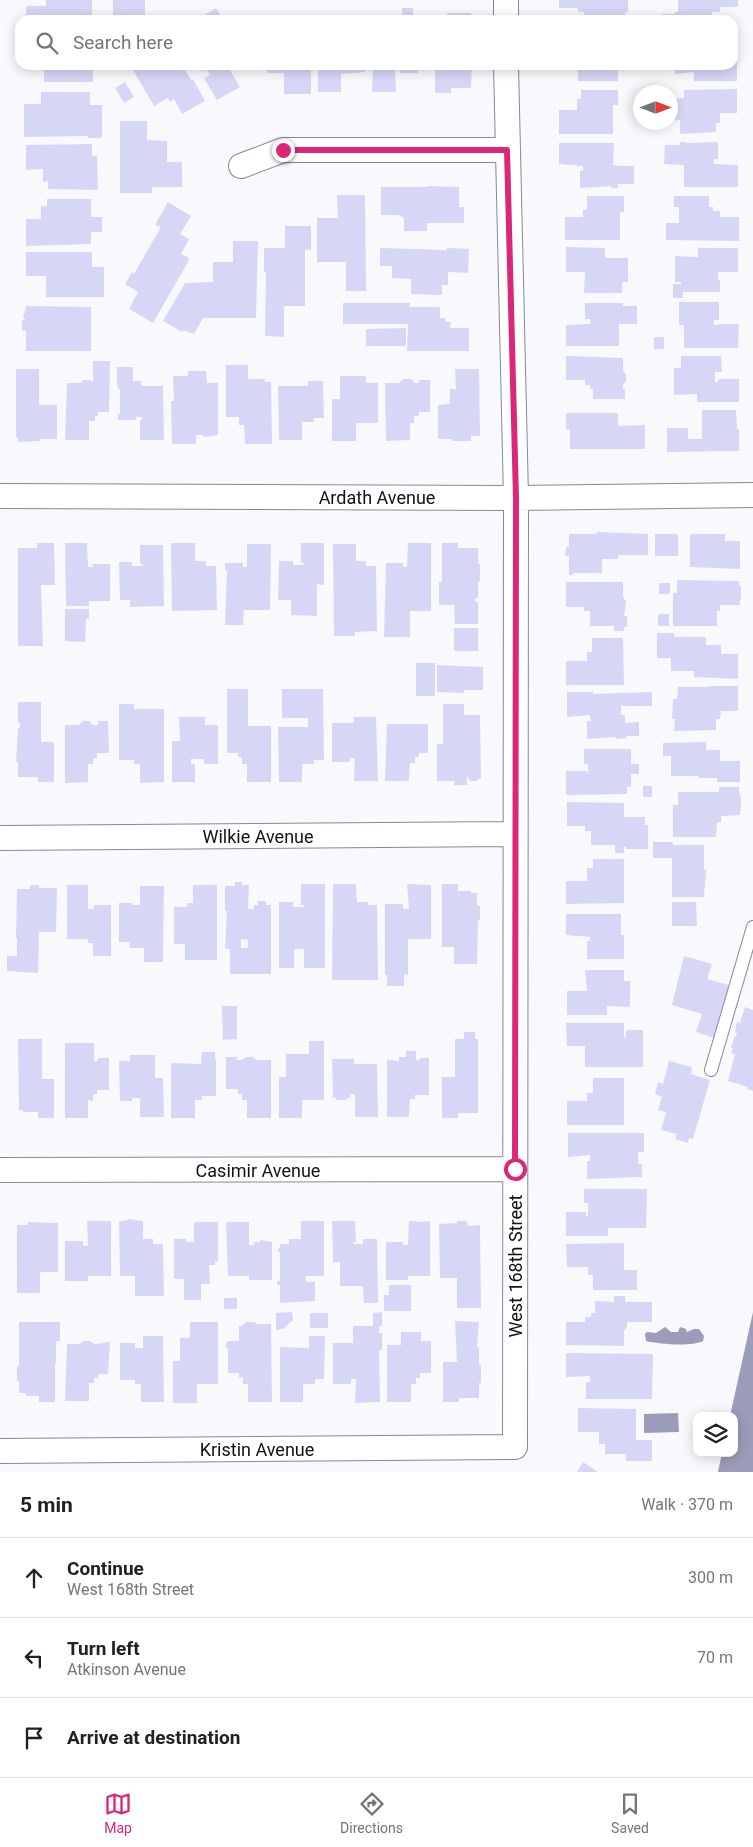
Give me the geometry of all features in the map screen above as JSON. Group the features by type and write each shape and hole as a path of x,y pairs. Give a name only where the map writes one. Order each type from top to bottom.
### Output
{"street":[{"path":"506,0 506,15"},
{"name":"West 168th Street","path":"506,70 516,498 515,1447"},
{"path":"240,166 283,150 507,150"},
{"name":"Ardath Avenue","path":"0,496 516,498 753,495"},
{"name":"Wilkie Avenue","path":"0,838 516,834"},
{"name":"Casimir Avenue","path":"0,1170 515,1169"},
{"name":"Kristin Avenue","path":"0,1451 515,1447"}],"lane":[{"path":"711,1070 753,927"}],"water":[{"path":"753,1312 753,1472 718,1472 721,1457 738,1457 738,1412 731,1412"},
{"path":"665,1327 671,1332 678,1332 680,1327 686,1329 687,1332 699,1329 704,1336 703,1341 698,1343 667,1344 646,1341 645,1334 647,1332 656,1333"},
{"path":"678,1413 679,1432 644,1433 644,1414"}],"building":[{"path":"46,0 92,0 92,15 26,15 26,6 46,6"},
{"path":"113,0 145,0 145,15 113,15"},
{"path":"559,0 628,0 628,12 625,12 625,15 584,15 584,12 578,12 578,8 559,8"},
{"path":"678,0 738,0 738,7 720,7 720,12 712,12 712,15 662,15 678,12"},
{"path":"216,8 220,15 204,15"},
{"path":"402,8 413,8 413,15 402,15"},
{"path":"447,13 471,13 471,15 447,15"},
{"path":"44,70 93,70 93,82 44,82"},
{"path":"133,70 185,70 191,80 193,79 205,101 182,114 174,99 170,102 168,98 154,106"},
{"path":"207,70 230,70 240,87 217,100 204,78 210,75"},
{"path":"267,70 311,70 311,94 284,94 284,73 267,73"},
{"path":"318,70 365,70 365,72 341,74 341,92 318,92"},
{"path":"373,70 395,70 396,92 372,92"},
{"path":"400,70 418,70 418,73 400,73"},
{"path":"435,70 472,70 471,88 451,88 451,93 435,93"},
{"path":"578,70 618,70 618,81 578,81"},
{"path":"675,70 737,70 737,81 694,81 694,72 675,74"},
{"path":"125,82 134,97 124,103 115,88"},
{"path":"737,89 737,113 720,113 720,123 716,123 716,132 680,134 678,99 684,98 684,90"},
{"path":"581,90 618,90 618,105 613,105 613,134 559,134 559,110 577,110 577,99 581,99"},
{"path":"41,92 90,92 90,105 102,105 102,138 88,138 88,136 24,137 24,104 41,104"},
{"path":"120,121 147,121 147,140 167,141 167,162 182,162 182,187 152,187 152,193 120,193"},
{"path":"680,142 718,142 718,159 714,159 714,164 738,165 738,187 684,187 684,165 664,164 665,145 680,145"},
{"path":"559,143 614,143 613,165 634,166 634,184 618,184 618,188 611,188 611,186 580,188 580,171 583,171 583,166 559,164"},
{"path":"92,144 92,156 97,156 98,190 48,189 48,181 43,182 43,169 26,170 26,145"},
{"path":"381,187 459,187 459,207 464,207 464,223 427,223 427,231 404,231 404,218 398,215 381,215"},
{"path":"337,195 365,195 366,291 346,291 346,262 317,262 317,218 338,218"},
{"path":"587,196 624,196 624,212 620,212 620,240 565,240 565,217 583,217 583,210 587,210"},
{"path":"674,196 709,196 709,207 713,207 713,211 720,211 720,217 739,217 739,241 666,240 666,223 679,223 679,207 674,207"},
{"path":"47,199 91,199 91,217 102,217 102,232 91,232 91,244 26,246 26,219 41,219 41,206 47,206"},
{"path":"168,202 191,216 180,234 189,239 181,254 189,258 153,323 129,309 138,292 125,284 132,272 134,274 161,227 155,225"},
{"path":"285,226 311,226 311,250 305,250 305,306 284,306 284,337 265,336 266,272 264,272 264,248 285,248"},
{"path":"233,241 258,241 256,318 203,318 194,334 183,330 182,332 163,321 185,283 213,282 213,262 233,262"},
{"path":"566,247 605,248 605,258 628,258 628,282 622,282 622,293 584,293 585,272 566,272"},
{"path":"380,248 469,249 468,273 448,272 448,285 442,285 442,295 411,294 411,279 392,278 392,266 380,266"},
{"path":"698,248 738,248 738,272 718,272 720,292 683,292 683,298 673,298 673,284 681,284 681,282 675,282 675,256 698,257"},
{"path":"26,252 92,252 92,267 104,267 104,297 46,297 46,276 26,276"},
{"path":"679,302 719,302 719,320 714,320 714,325 739,324 738,348 684,348 684,325 679,325"},
{"path":"343,303 410,303 410,307 440,307 440,318 445,318 445,322 451,322 450,328 469,328 469,351 407,351 408,324 343,324"},
{"path":"585,303 623,303 623,306 637,306 637,324 619,324 619,346 566,346 566,325 590,324 590,319 585,319"},
{"path":"26,306 91,307 91,351 26,351 26,331 22,331 22,320 26,320 23,318"},
{"path":"406,328 406,346 366,346 366,329"},
{"path":"654,337 664,337 664,349 654,349"},
{"path":"566,356 623,358 623,371 626,374 626,381 623,385 625,399 593,399 593,389 590,389 590,385 585,385 585,380 566,380"},
{"path":"681,356 721,356 722,372 715,372 715,382 718,382 718,379 739,379 739,402 697,402 697,394 674,395 674,368 681,368"},
{"path":"93,361 110,361 109,412 98,412 98,416 95,416 95,421 89,421 89,440 65,440 67,383 80,383 83,380 93,382"},
{"path":"226,365 248,365 248,379 265,379 265,382 271,382 272,444 245,444 244,425 239,425 239,417 226,417"},
{"path":"117,367 133,367 133,381 141,381 141,386 163,386 164,440 140,440 140,420 142,420 142,417 136,417 136,420 118,420 118,414 120,414 120,389 118,389 117,382"},
{"path":"16,369 39,369 39,405 57,405 57,439 18,442 18,437 16,437"},
{"path":"455,369 479,369 480,436 471,436 471,441 438,439 438,405 450,404 450,389 456,389"},
{"path":"188,371 206,371 207,383 218,383 218,435 203,437 203,435 196,435 196,444 172,444 171,401 174,401 173,376 188,376"},
{"path":"340,376 366,376 366,383 378,383 378,423 356,423 356,441 332,441 332,399 340,399"},
{"path":"403,379 411,379 415,383 419,383 419,380 430,380 430,412 419,412 419,416 414,416 414,423 410,423 410,440 386,441 385,383 399,383"},
{"path":"308,381 323,381 324,418 314,418 314,422 302,422 302,440 279,440 278,386 308,386"},
{"path":"702,410 736,410 737,429 739,429 739,451 667,452 667,428 688,428 688,439 702,439"},
{"path":"566,413 618,413 618,426 645,425 645,449 570,449 570,429 566,429"},
{"path":"597,532 648,534 648,555 618,555 618,559 602,559 602,573 573,573 573,575 569,575 569,556 565,556 566,547 569,547 569,534 597,534"},
{"path":"655,534 678,534 678,556 655,556"},
{"path":"690,534 725,534 725,541 740,541 740,569 690,567"},
{"path":"37,543 54,543 55,585 41,585 43,646 18,646 18,548 37,548"},
{"path":"65,543 87,543 88,567 93,567 93,564 110,564 110,601 89,601 89,606 66,606"},
{"path":"171,543 195,543 195,561 206,561 206,566 216,566 217,610 172,611"},
{"path":"301,543 324,543 324,585 317,584 317,616 291,615 291,600 278,600 279,561 293,561 293,565 304,565 304,563 301,563"},
{"path":"408,543 431,543 431,611 410,611 410,637 384,637 386,563 403,563 403,567 407,567"},
{"path":"442,543 458,543 458,548 478,548 480,581 478,581 478,598 475,598 475,602 478,602 478,624 455,624 454,605 439,605 439,582 442,582"},
{"path":"247,544 271,544 270,610 244,610 243,625 225,625 227,570 225,570 225,563 243,563 243,567 247,567"},
{"path":"333,544 356,544 356,561 366,561 366,566 376,566 377,631 355,632 355,636 334,636"},
{"path":"140,545 163,545 164,606 130,607 130,600 120,600 119,562 132,562 132,566 143,566 143,564 140,564"},
{"path":"677,580 739,581 739,586 741,586 740,605 720,605 720,611 717,611 717,626 673,626 673,593 677,593"},
{"path":"566,582 623,582 623,597 626,601 624,616 627,616 627,627 624,627 624,631 614,631 614,626 590,626 590,611 584,611 584,607 566,607"},
{"path":"659,583 670,583 670,594 659,594"},
{"path":"65,609 89,609 89,619 86,619 85,642 65,641"},
{"path":"658,614 669,614 669,626 658,626"},
{"path":"454,628 478,628 478,651 454,651"},
{"path":"657,633 674,633 674,637 706,637 706,645 721,645 721,654 738,654 738,679 694,677 694,671 671,671 671,658 657,658"},
{"path":"592,638 623,638 624,685 566,685 566,661 587,661 587,652 592,652"},
{"path":"416,663 435,663 435,696 416,696"},
{"path":"437,665 483,667 483,690 464,690 464,693 437,692"},
{"path":"738,686 738,711 721,711 720,719 716,719 716,730 674,731 675,719 672,719 673,699 677,699 678,687"},
{"path":"227,689 248,689 248,726 271,726 271,782 247,782 247,764 242,764 242,757 238,757 238,753 227,753"},
{"path":"282,689 323,689 324,760 314,760 314,764 302,764 302,782 279,782 278,727 308,727 308,718 282,718"},
{"path":"567,692 593,692 593,694 652,692 652,706 621,706 621,715 625,715 625,723 639,722 639,736 626,736 626,738 616,739 616,737 587,739 587,721 591,721 590,715 567,717"},
{"path":"18,702 41,702 41,742 54,742 54,782 38,782 38,777 18,777 18,762 16,762 20,723 18,723"},
{"path":"119,704 134,704 134,709 164,709 164,782 140,783 140,764 134,764 134,760 119,760"},
{"path":"443,704 464,704 464,715 480,715 481,778 476,781 470,781 467,775 467,785 454,785 454,781 437,781 437,744 443,744"},
{"path":"179,717 205,717 205,725 218,725 218,764 204,764 204,759 191,759 191,764 195,764 195,782 172,782 172,741 180,741"},
{"path":"354,717 376,717 378,781 354,781 355,758 350,758 350,762 332,762 332,723 354,723"},
{"path":"83,721 89,721 93,725 98,725 98,721 108,721 109,753 97,753 97,758 93,758 93,764 88,764 88,782 65,783 65,725 79,725"},
{"path":"387,724 428,724 428,753 419,753 419,757 415,757 415,763 410,763 409,781 385,781"},
{"path":"706,742 706,750 720,750 720,761 740,761 740,782 717,782 717,778 699,778 699,776 671,776 671,756 663,756 663,743"},
{"path":"584,749 631,749 631,764 639,764 639,774 631,774 631,787 627,787 627,794 566,795 566,771 587,771 588,774 588,764 584,764"},
{"path":"643,786 652,786 652,797 643,797"},
{"path":"719,787 739,787 741,797 740,815 721,816 721,822 717,822 716,837 673,837 673,805 678,805 678,792 719,792"},
{"path":"567,802 624,803 624,817 645,817 645,825 648,825 648,849 626,849 624,847 624,853 615,853 615,845 591,845 591,831 585,831 585,826 567,826"},
{"path":"653,842 673,842 673,845 704,845 704,870 706,870 704,897 672,897 672,858 653,858"},
{"path":"593,859 624,859 624,903 566,904 566,881 587,881 587,868 593,868"},
{"path":"235,882 249,885 248,909 254,909 254,905 258,905 258,901 266,901 266,905 271,905 271,974 230,974 230,949 225,949 227,911 225,911 225,886 235,886","holes":["241,939 248,940 248,948 241,948"]},
{"path":"301,884 325,884 325,968 304,968 304,949 294,949 294,968 279,968 279,902 293,902 293,907 304,907 304,905 301,905"},
{"path":"333,884 356,884 357,902 368,902 368,905 377,905 378,980 332,980"},
{"path":"407,884 431,885 431,939 408,939 408,975 404,974 404,986 387,986 387,975 385,975 385,904 403,904 403,909 409,909"},
{"path":"442,884 458,884 458,891 477,893 477,906 480,906 480,920 478,920 477,964 454,964 454,947 442,947"},
{"path":"30,885 39,885 39,888 57,888 56,932 39,932 38,973 7,971 7,956 17,956 17,889 30,889"},
{"path":"67,885 88,885 88,909 94,909 94,905 111,905 111,956 93,956 93,943 88,943 88,939 67,939"},
{"path":"193,885 217,885 217,960 185,960 185,944 174,944 174,907 187,907 187,903 193,903"},
{"path":"140,886 164,886 163,962 144,962 144,948 130,948 130,942 119,942 119,903 140,905"},
{"path":"672,902 696,902 697,926 672,926"},
{"path":"566,914 621,914 621,935 624,935 624,959 587,959 587,941 590,941 590,937 566,935"},
{"path":"684,956 712,964 707,979 732,986 718,1039 696,1032 702,1014 672,1005"},
{"path":"585,970 624,970 624,981 630,981 630,1007 607,1006 607,1015 567,1015 567,991 587,991"},
{"path":"222,1006 237,1006 237,1039 223,1040"},
{"path":"745,1007 753,1010 753,1091 747,1089 748,1087 728,1081 735,1054 731,1053 733,1048 731,1048 737,1033 735,1032 737,1022 740,1023"},
{"path":"566,1023 624,1023 624,1036 626,1040 626,1030 643,1030 643,1067 585,1067 585,1046 567,1046"},
{"path":"464,1032 475,1032 475,1039 478,1039 478,1113 458,1113 458,1118 442,1118 442,1077 455,1077 455,1039 464,1039"},
{"path":"18,1039 42,1039 42,1079 54,1079 54,1118 38,1118 38,1112 23,1112 23,1110 19,1110"},
{"path":"309,1041 324,1041 324,1100 302,1100 302,1118 279,1118 279,1077 286,1077 286,1054 309,1054"},
{"path":"65,1043 94,1043 94,1061 98,1061 98,1058 109,1058 109,1090 97,1090 97,1094 93,1094 93,1101 88,1100 88,1118 65,1118"},
{"path":"406,1051 416,1051 416,1060 429,1058 429,1095 415,1095 415,1099 410,1099 409,1117 387,1117 387,1060 399,1061 399,1057 406,1057"},
{"path":"202,1052 215,1052 216,1096 202,1096 202,1100 195,1100 195,1118 171,1118 171,1063 201,1064"},
{"path":"130,1055 155,1055 155,1078 163,1078 164,1117 140,1117 140,1098 132,1098 132,1101 120,1101 119,1061 130,1061"},
{"path":"226,1057 237,1057 237,1060 253,1057 256,1060 271,1060 271,1118 247,1118 247,1100 242,1100 242,1094 238,1094 238,1089 226,1089"},
{"path":"332,1059 354,1059 354,1064 377,1064 378,1117 355,1117 355,1094 350,1094 350,1098 346,1098 347,1100 336,1100 336,1097 333,1098"},
{"path":"669,1061 692,1067 691,1074 710,1080 693,1139 689,1138 688,1143 675,1139 677,1134 661,1130 666,1112 658,1110 662,1097 655,1094 658,1082 663,1084"},
{"path":"593,1078 624,1078 624,1125 567,1125 567,1101 587,1101 587,1093 593,1093"},
{"path":"568,1133 644,1133 644,1152 638,1152 638,1164 642,1164 642,1177 587,1179 587,1161 590,1161 590,1155 568,1157"},
{"path":"584,1189 647,1189 646,1228 608,1228 608,1236 566,1236 566,1212 586,1212 586,1216 588,1216 588,1203 584,1203"},
{"path":"130,1219 143,1221 143,1239 153,1239 153,1244 163,1244 164,1296 135,1296 135,1276 120,1276 119,1222"},
{"path":"87,1221 111,1221 111,1276 88,1276 88,1281 65,1281 65,1241 83,1241 83,1246 88,1246"},
{"path":"301,1221 324,1221 324,1276 306,1276 306,1282 315,1282 315,1301 280,1303 280,1285 277,1285 277,1281 280,1281 280,1252 278,1252 278,1248 280,1248 280,1244 289,1244 289,1239 301,1239"},
{"path":"332,1221 355,1221 356,1242 353,1242 353,1244 363,1244 363,1239 377,1239 378,1303 364,1303 363,1286 340,1286 340,1262 333,1262"},
{"path":"409,1221 430,1221 430,1276 408,1276 408,1280 386,1280 386,1242 403,1242 403,1245 408,1245"},
{"path":"457,1221 466,1221 468,1226 480,1225 481,1308 457,1308 457,1278 440,1278 439,1224 457,1223"},
{"path":"28,1222 58,1223 58,1272 40,1272 40,1293 17,1293 17,1225 28,1225"},
{"path":"194,1222 218,1222 218,1261 215,1261 215,1265 209,1265 210,1284 201,1284 201,1300 184,1300 184,1279 174,1279 174,1239 186,1239 186,1242 194,1242"},
{"path":"226,1222 249,1222 249,1245 254,1245 254,1242 260,1242 260,1240 272,1242 272,1280 249,1280 249,1276 228,1276"},
{"path":"624,1243 624,1270 637,1270 637,1290 593,1290 593,1275 588,1275 588,1267 567,1267 566,1244"},
{"path":"389,1285 411,1285 411,1311 384,1311 384,1295 389,1295"},
{"path":"614,1296 625,1296 625,1302 652,1302 652,1322 627,1322 627,1327 624,1331 624,1346 566,1345 566,1322 585,1322 585,1317 591,1317 591,1313 595,1313 595,1301 614,1302"},
{"path":"224,1298 237,1298 237,1309 224,1309"},
{"path":"292,1312 293,1320 283,1329 276,1330 276,1313"},
{"path":"382,1312 382,1326 379,1326 379,1333 382,1333 382,1350 379,1350 380,1402 355,1403 356,1379 351,1379 351,1384 333,1384 333,1343 353,1343 353,1326 373,1326 373,1313"},
{"path":"310,1313 328,1313 328,1328 310,1328"},
{"path":"455,1321 479,1322 477,1347 479,1347 479,1365 481,1365 481,1383 479,1383 479,1398 459,1398 459,1402 443,1402 443,1362 457,1362"},
{"path":"19,1322 60,1322 60,1341 56,1341 55,1402 39,1402 39,1396 26,1396 26,1393 19,1393 17,1366 19,1366"},
{"path":"190,1322 218,1322 218,1384 197,1384 197,1403 173,1403 173,1361 180,1361 180,1338 190,1338"},
{"path":"246,1322 271,1324 272,1402 248,1402 248,1384 243,1384 243,1377 239,1378 239,1373 228,1373 228,1348 226,1348 226,1343 228,1341 239,1341 239,1326"},
{"path":"401,1332 421,1332 421,1341 431,1341 431,1373 420,1373 420,1378 416,1378 416,1384 411,1384 411,1402 387,1402 387,1345 401,1345"},
{"path":"143,1336 163,1336 164,1402 141,1402 141,1384 135,1384 135,1380 120,1380 120,1343 135,1343 135,1348 143,1348"},
{"path":"309,1336 325,1336 324,1379 315,1379 315,1384 303,1384 303,1402 280,1402 280,1347 309,1348"},
{"path":"83,1341 90,1341 95,1344 110,1342 108,1374 98,1374 98,1378 94,1378 94,1383 89,1383 89,1401 65,1401 67,1344 80,1344"},
{"path":"566,1353 653,1354 652,1399 586,1399 586,1382 590,1382 590,1376 566,1377"},
{"path":"578,1408 636,1409 636,1440 652,1440 652,1461 626,1461 626,1454 605,1454 605,1444 599,1444 599,1432 578,1432"},
{"path":"583,1462 598,1472 577,1472"}],"route":[{"path":"283,150 507,150 516,498 515,1169"}]}
